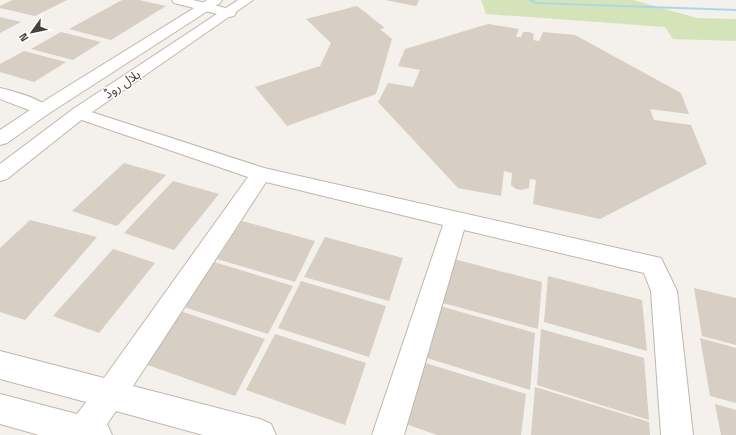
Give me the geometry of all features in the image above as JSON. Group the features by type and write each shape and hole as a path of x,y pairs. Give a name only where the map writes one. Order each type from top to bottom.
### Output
{"street":[{"path":"178,0 211,3 229,13"},
{"name":"ہلال روڈ","path":"0,174 79,113 247,0"},
{"name":"ہلال روڈ","path":"0,139 42,110 211,3"},
{"path":"0,93 21,100 42,110"},
{"path":"79,113 261,174 456,218 653,265 664,291 677,435"},
{"path":"0,409 89,433 110,395 261,174"},
{"path":"388,435 456,218"},
{"path":"0,365 260,435"}],"green space":[{"path":"481,0 633,0 697,18 736,19 736,41 673,39 665,27 486,14"}],"building":[{"path":"13,0 67,0 35,16 0,8 0,6"},
{"path":"122,0 139,0 166,6 111,40 69,29"},
{"path":"385,0 419,0 416,6"},
{"path":"357,6 385,28 380,29 392,39 376,94 287,126 255,87 320,66 331,43 306,19"},
{"path":"0,17 21,22 0,33"},
{"path":"488,24 519,29 516,37 521,37 523,32 529,32 534,34 533,40 539,41 543,32 575,35 681,93 689,114 650,109 654,120 691,125 707,164 600,219 533,204 536,180 530,179 529,188 521,190 516,189 511,185 512,173 504,171 501,196 458,188 378,102 388,83 413,87 420,70 398,66 405,49"},
{"path":"61,32 101,42 73,60 31,49"},
{"path":"24,51 66,62 34,82 0,72 0,64"},
{"path":"124,163 166,175 117,226 72,211"},
{"path":"173,181 219,194 174,250 124,233"},
{"path":"30,220 97,237 25,320 0,312 0,248"},
{"path":"242,221 315,241 295,282 217,259"},
{"path":"325,237 403,258 389,301 304,277"},
{"path":"113,249 155,263 99,333 53,316"},
{"path":"454,259 542,282 538,329 443,303"},
{"path":"214,262 293,286 268,334 184,307"},
{"path":"548,276 642,300 647,351 544,322"},
{"path":"301,281 386,306 369,357 278,328"},
{"path":"694,288 736,298 736,345 702,336"},
{"path":"440,306 535,333 530,390 427,358"},
{"path":"180,311 265,339 235,396 145,364"},
{"path":"541,329 644,358 649,420 537,385"},
{"path":"275,334 366,363 345,425 246,390"},
{"path":"700,338 736,348 736,403 710,396"},
{"path":"422,362 526,394 521,435 437,435 406,424"},
{"path":"535,387 649,422 650,435 531,435"},
{"path":"715,404 736,410 736,435 721,435"}],"waterway":[{"path":"530,0 535,3 736,10"}]}
